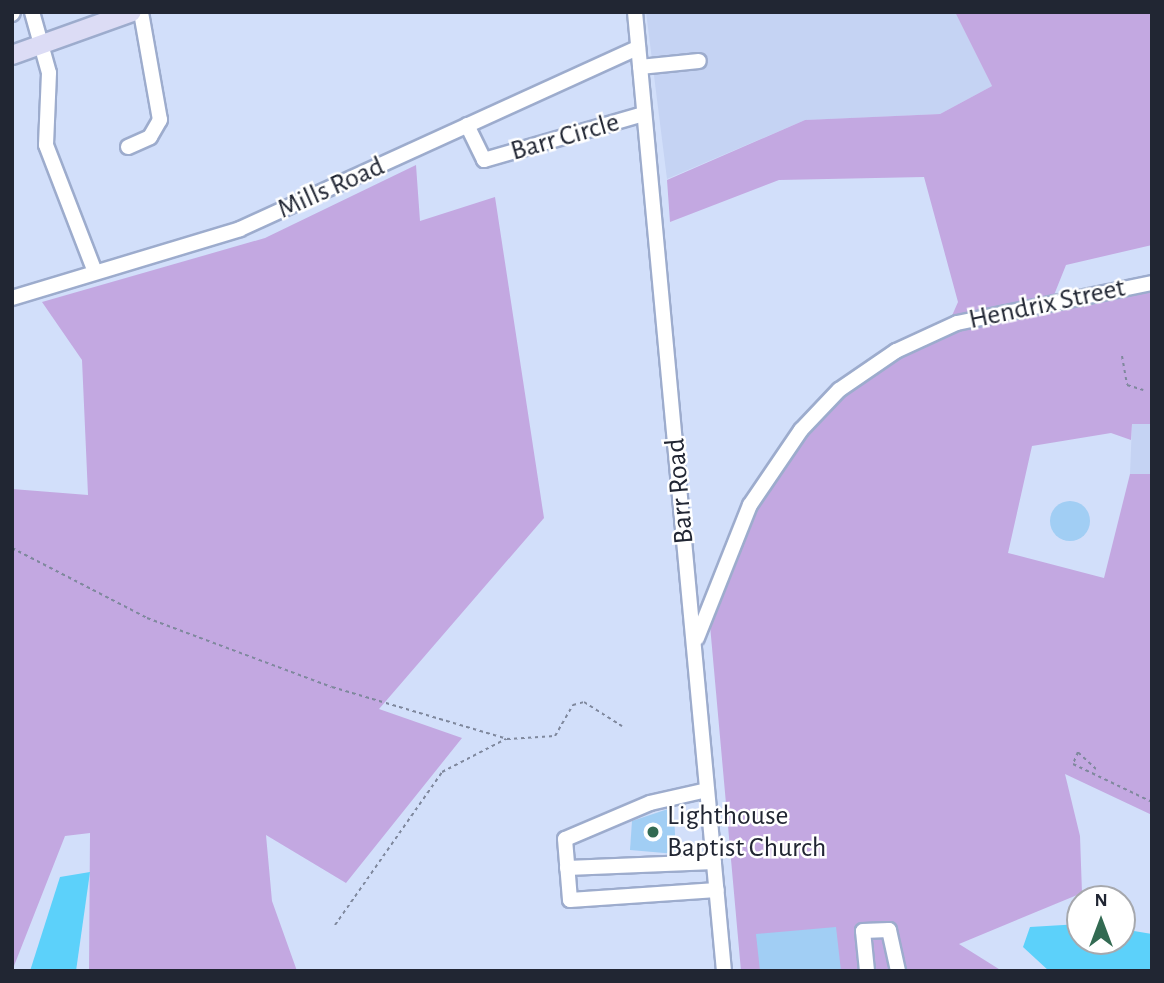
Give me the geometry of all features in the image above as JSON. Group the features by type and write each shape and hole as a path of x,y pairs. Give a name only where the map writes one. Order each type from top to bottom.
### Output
{"main road":[{"path":"12,55 41,47 132,12"}],"street":[{"path":"32,12 49,73 46,145 95,272"},
{"path":"128,147 149,138 160,120 141,12"},
{"name":"Barr Road","path":"635,12 724,971"},
{"name":"Mills Road","path":"12,298 240,229 638,48"},
{"path":"640,68 699,61"},
{"name":"Barr Circle","path":"467,125 484,160 643,114"},
{"name":"Hendrix Street","path":"694,646 750,505 801,430 839,390 896,351 957,323 1152,283"},
{"path":"708,790 650,803 565,839 569,900 717,890"},
{"path":"568,868 714,862"},
{"path":"867,971 863,931 889,930 898,971"}],"path":[{"path":"1122,356 1126,385 1143,390"},
{"path":"12,548 147,618 332,687 507,739 555,736 573,705 584,702 622,726"},
{"path":"335,925 442,772 507,739"},
{"path":"1096,769 1078,752 1073,764 1152,802"}],"shaded area":[{"path":"646,12 955,12 992,86 940,114 805,120 667,179"},
{"path":"955,12 1152,12 1152,245 1066,265 1054,295 987,310 1152,289 1152,424 1132,424 1131,440 1111,433 1032,446 1008,553 1104,578 1130,474 1152,474 1152,815 1065,774 1080,836 1082,885 1066,885 1066,900 959,944 1002,971 741,971 708,603 750,505 839,390 947,327 958,302 924,177 779,180 670,222 667,180 805,120 940,114 992,86"},
{"path":"416,165 420,221 495,197 544,518 379,709 462,738 346,883 266,835 272,901 297,971 89,971 90,833 65,836 12,971 12,489 88,495 82,360 42,302 265,238"},
{"path":"1132,424 1152,424 1152,474 1130,474"}],"water":[{"path":"90,872 76,971 30,971 60,877"},
{"path":"1066,925 1066,955 1136,955 1136,931 1152,934 1152,971 1049,971 1023,947 1030,927"}],"building":[{"path":"1070,501 1078,502 1084,507 1089,513 1089,529 1084,535 1078,540 1070,541 1062,540 1056,535 1051,529 1050,521 1051,513 1056,507 1062,502"},
{"name":"Lighthouse Baptist Church","path":"668,809 674,814 676,854 630,850 632,821"},
{"path":"836,927 841,971 760,971 756,934"}],"place":[{"name":"Lighthouse Baptist Church","path":"653,832"}]}
